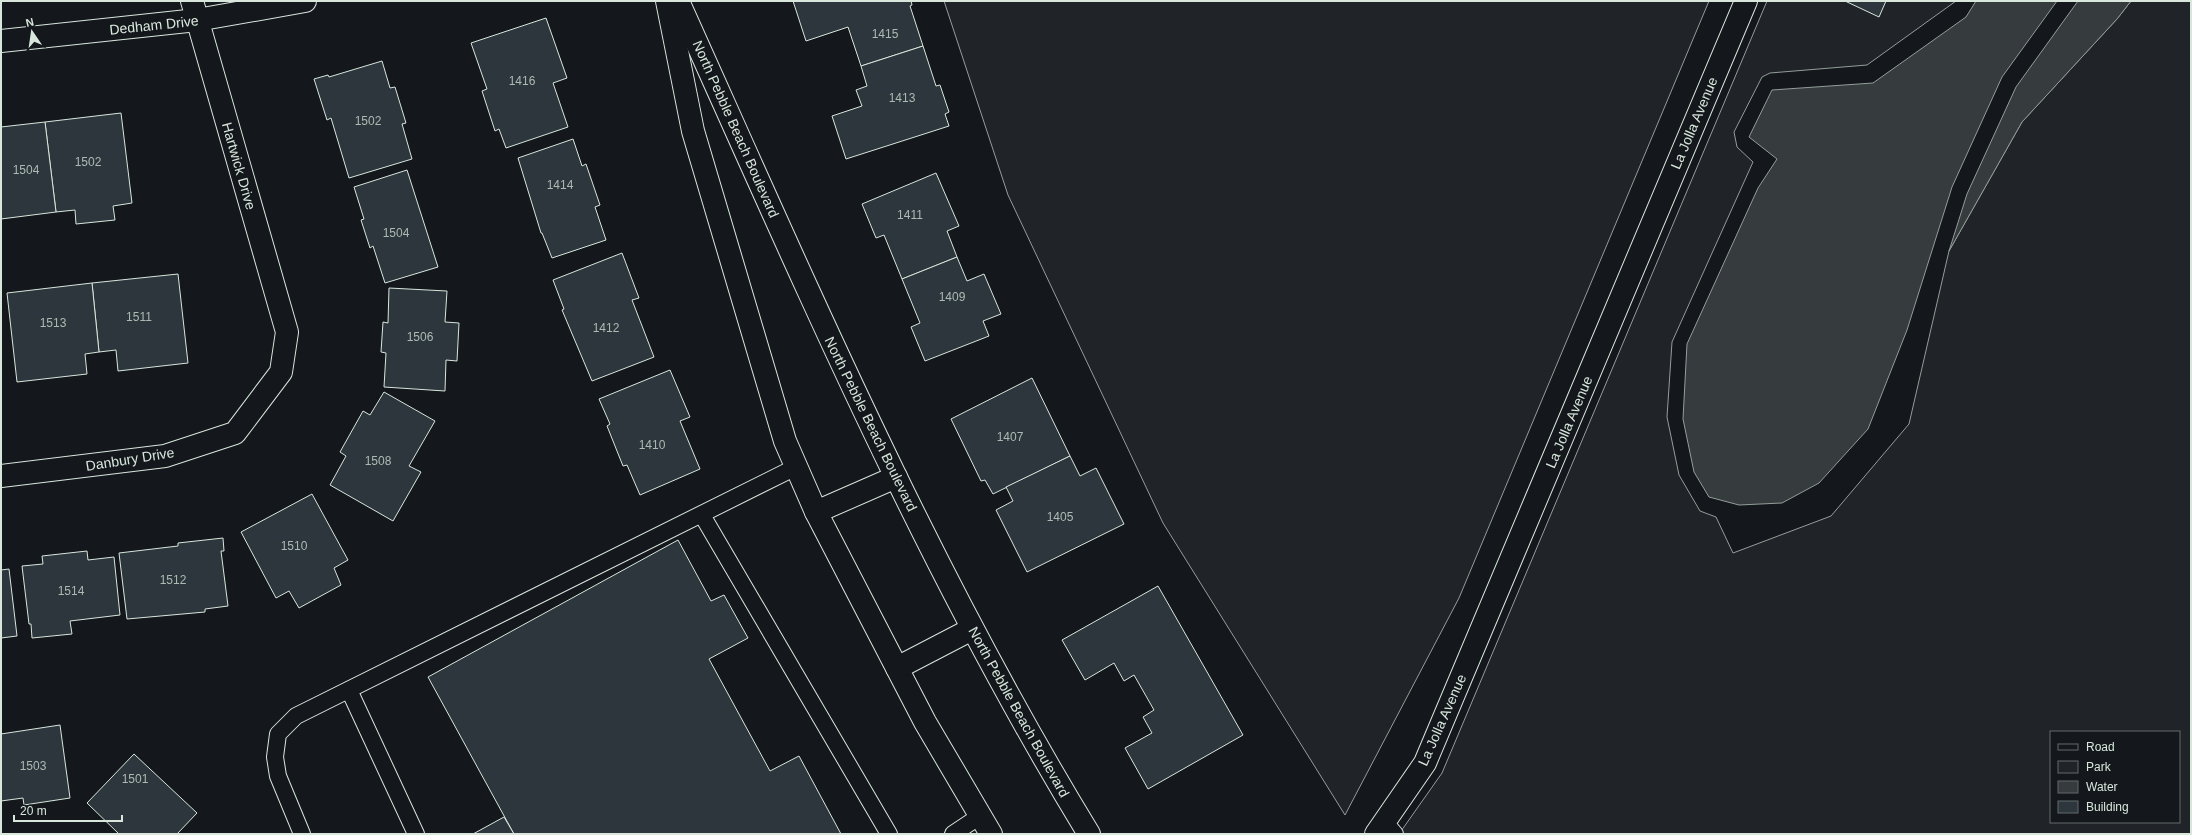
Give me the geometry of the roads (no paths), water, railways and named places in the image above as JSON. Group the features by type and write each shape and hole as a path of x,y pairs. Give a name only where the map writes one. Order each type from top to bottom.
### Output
{"street":[{"name":"Dedham Drive","path":"1,41 194,11 305,1"},
{"name":"North Pebble Beach Boulevard","path":"667,1 693,131 785,441 816,512 925,722 985,825"},
{"name":"North Pebble Beach Boulevard","path":"678,1 856,397 972,629 1089,834"},
{"name":"La Jolla Avenue","path":"1385,830 1425,763 1746,1"},
{"name":"Hartwick Drive","path":"194,11 287,332"},
{"name":"Danbury Drive","path":"1,476 165,456 235,433 281,372 287,332"},
{"path":"816,512 896,477"},
{"path":"897,668 972,629"}],"lane":[{"path":"302,834 278,776 275,756 278,734 296,716 796,467"},
{"path":"702,515 889,834"},
{"path":"349,690 416,834"},
{"path":"953,834 985,825"}],"water":[{"path":"1976,1 2057,1 2002,77 1952,187 1907,330 1868,429 1819,483 1782,503 1739,505 1709,497 1694,472 1683,419 1687,344 1758,188 1777,159 1749,137 1772,90 1873,83 1966,17"},
{"path":"2078,1 2131,1 2117,19 2022,122 1949,251 1967,194 2016,87"}]}
